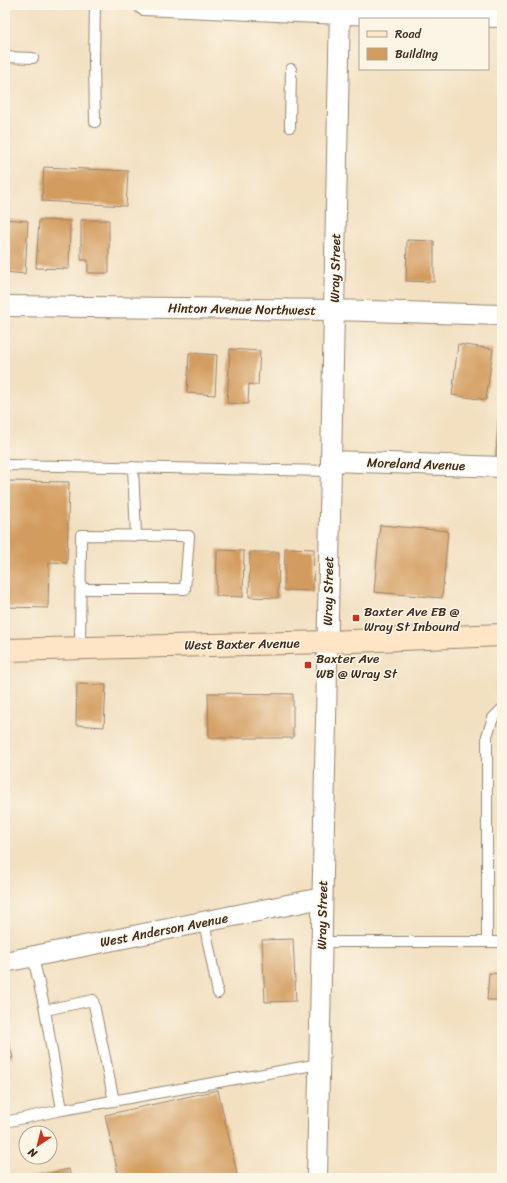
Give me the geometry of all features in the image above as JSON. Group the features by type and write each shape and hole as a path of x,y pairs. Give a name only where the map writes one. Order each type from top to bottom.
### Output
{"street":[{"path":"144,5 491,13"},
{"name":"Wray Street","path":"317,1178 340,9"},
{"name":"Hinton Avenue Northwest","path":"5,306 334,310 502,315"},
{"name":"Moreland Avenue","path":"331,466 502,467"},
{"name":"West Baxter Avenue","path":"5,650 327,642 502,635"},
{"name":"West Anderson Avenue","path":"5,962 322,898"}],"lane":[{"path":"95,5 95,122"},
{"path":"5,57 33,58"},
{"path":"290,127 292,69"},
{"path":"5,465 133,468 331,466"},
{"path":"133,468 136,536"},
{"path":"80,648 81,535 189,536 185,589 81,589"},
{"path":"487,942 487,736 493,718 502,709"},
{"path":"204,922 218,993"},
{"path":"321,942 502,942"},
{"path":"33,957 45,1010 62,1110"},
{"path":"45,1010 93,1000 114,1101"},
{"path":"5,1122 62,1110 319,1064"}],"building":[{"path":"44,167 128,171 126,206 42,201"},
{"path":"5,219 28,221 25,274 5,272"},
{"path":"39,220 70,221 69,269 36,268"},
{"path":"81,220 109,220 109,273 88,273 88,260 81,260"},
{"path":"407,240 434,241 434,282 406,281"},
{"path":"458,344 493,349 486,400 452,395"},
{"path":"230,349 260,351 258,385 249,384 248,404 227,403"},
{"path":"189,353 217,355 215,395 187,393"},
{"path":"498,420 502,420 502,457 496,456"},
{"path":"5,481 69,482 67,563 49,562 48,608 5,607"},
{"path":"380,525 448,531 442,598 374,592"},
{"path":"285,548 314,549 313,591 284,590"},
{"path":"217,550 244,551 243,597 216,596"},
{"path":"250,552 279,552 278,598 249,597"},
{"path":"77,684 106,685 104,727 76,725"},
{"path":"208,693 293,694 293,738 209,738"},
{"path":"293,939 296,1001 265,1002 262,940"},
{"path":"489,973 502,974 502,1000 487,1000"},
{"path":"5,1028 13,1058 5,1059"},
{"path":"218,1090 238,1178 119,1178 105,1115"},
{"path":"69,1169 71,1178 33,1178 33,1177"}],"place":[{"name":"Baxter Ave EB @ Wray St Inbound","path":"356,618"},
{"name":"Baxter Ave WB @ Wray St","path":"308,665"}]}
